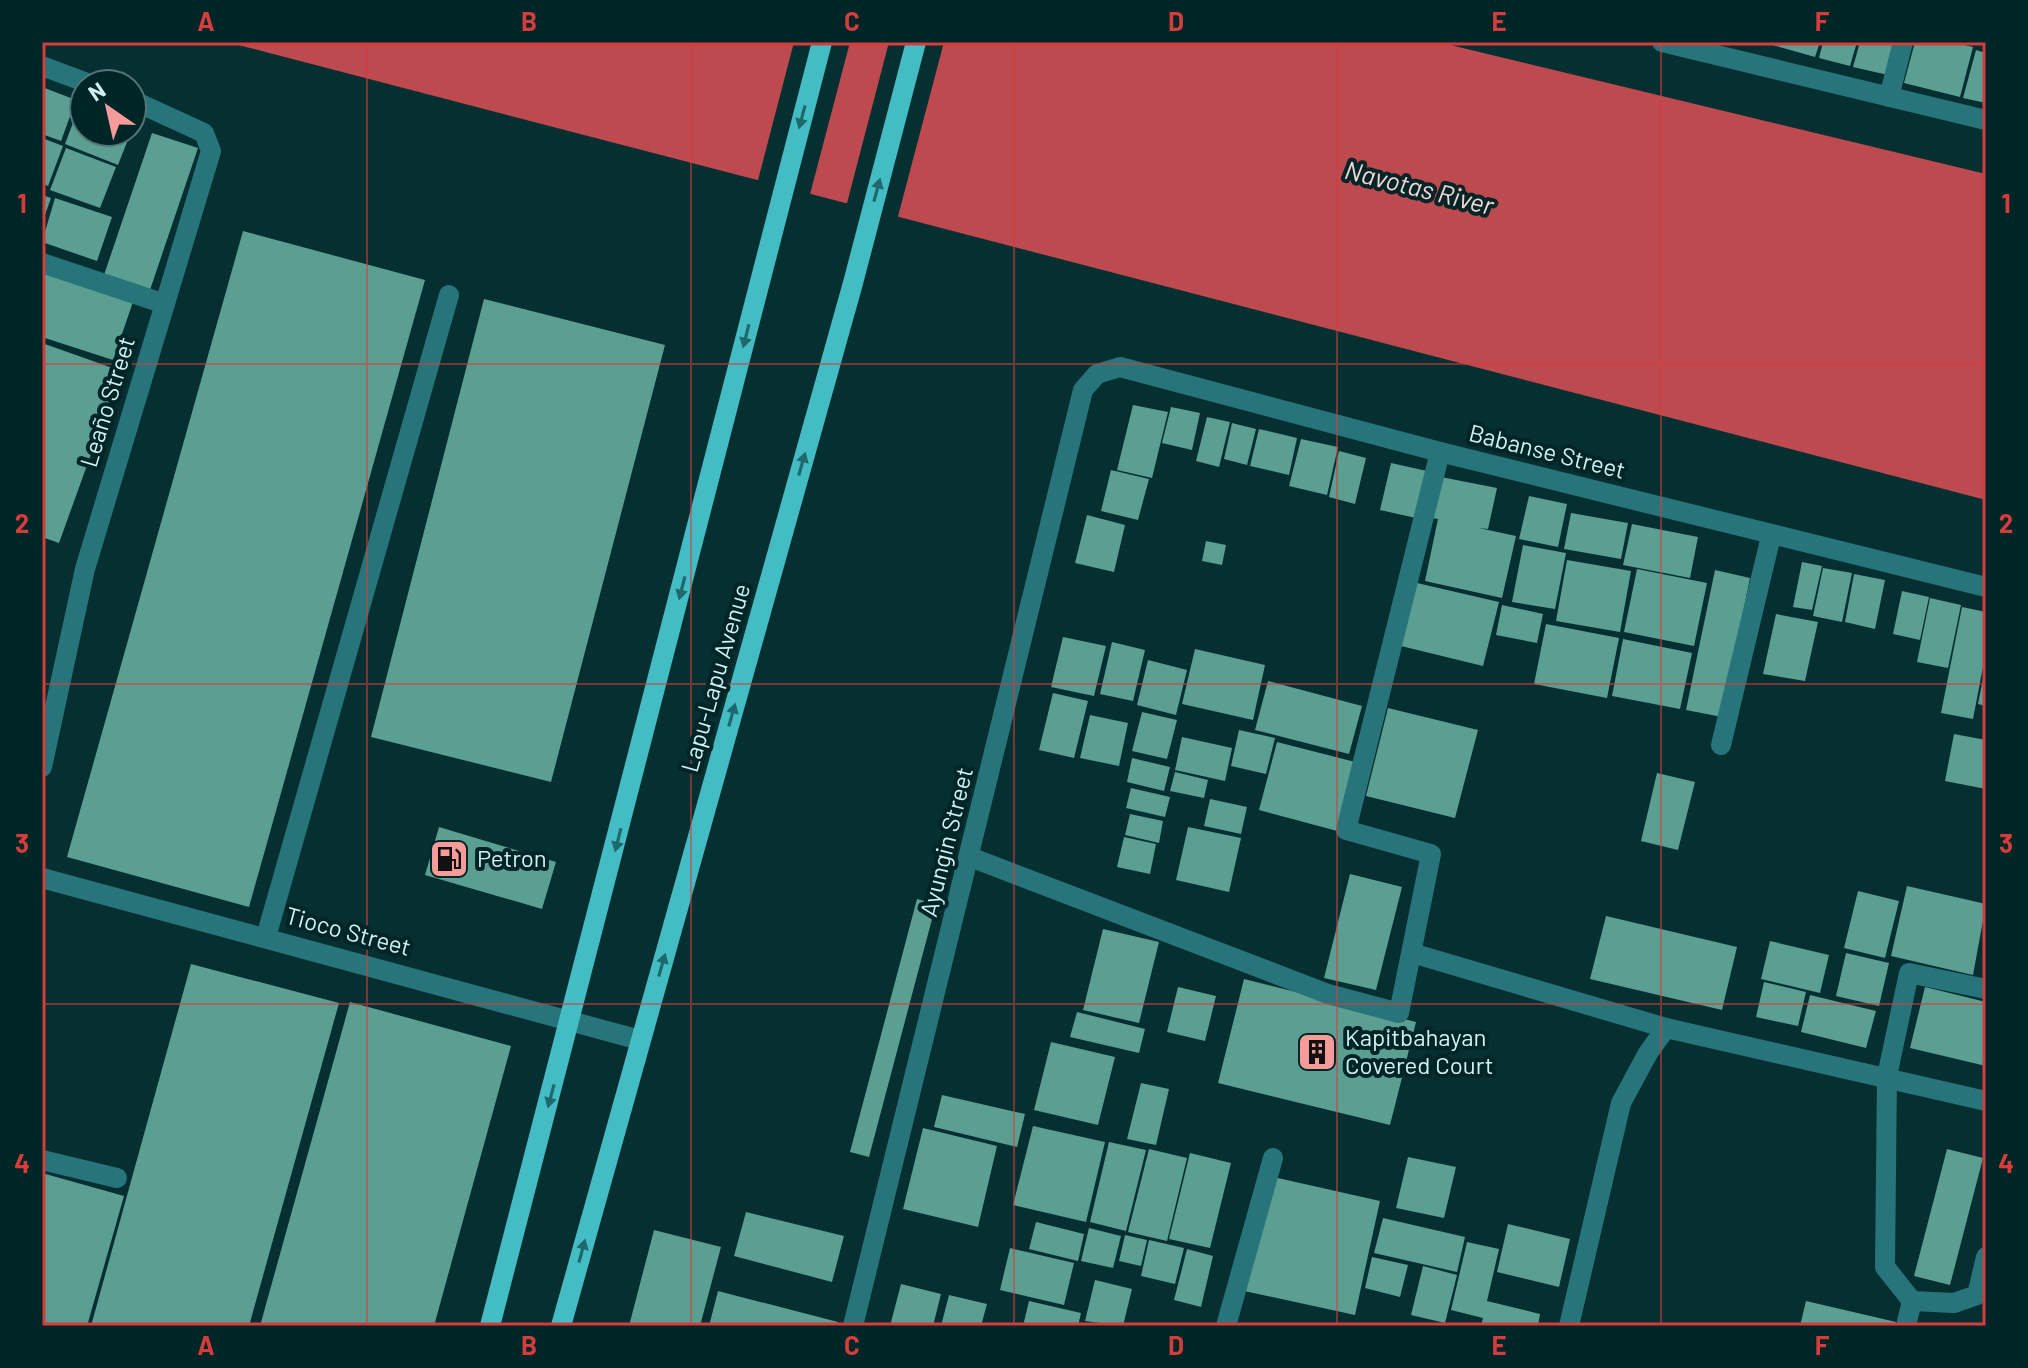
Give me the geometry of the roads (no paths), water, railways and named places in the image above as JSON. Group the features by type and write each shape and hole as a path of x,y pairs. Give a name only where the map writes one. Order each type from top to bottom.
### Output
{"main road":[{"path":"490,1326 822,42"},
{"name":"Lapu-Lapu Avenue","path":"561,1326 858,265 916,42"}],"street":[{"path":"1662,42 1719,48 1889,97 1986,120"},
{"path":"1889,97 1903,42"},
{"path":"42,66 68,76"},
{"name":"Leaño Street","path":"42,767 85,569 211,151 204,133 148,107"},
{"path":"42,263 165,304"},
{"path":"266,937 449,295"},
{"name":"Babanse Street","path":"1097,374 1120,367 1440,452 1986,587"},
{"name":"Ayungin Street","path":"853,1326 1083,390 1097,374"},
{"path":"970,857 1328,994 1399,1013 1431,854 1346,830 1440,452"},
{"path":"1721,745 1771,536"},
{"name":"Tioco Street","path":"42,878 640,1040"},
{"path":"1412,953 1666,1028 1986,1101"},
{"path":"1986,987 1909,973 1887,1076 1885,1267 1912,1301 1954,1303 1977,1295 1986,1257"},
{"path":"1569,1326 1621,1103 1648,1053 1666,1028"},
{"path":"1226,1326 1273,1158"},
{"path":"42,1160 117,1178"},
{"path":"1906,1326 1912,1301"}],"water":[{"name":"Navotas River","path":"227,42 1438,42 1986,174 1986,500"}],"place":[{"name":"Petron","path":"449,859"},
{"name":"Kapitbahayan Covered Court","path":"1317,1052"}]}
